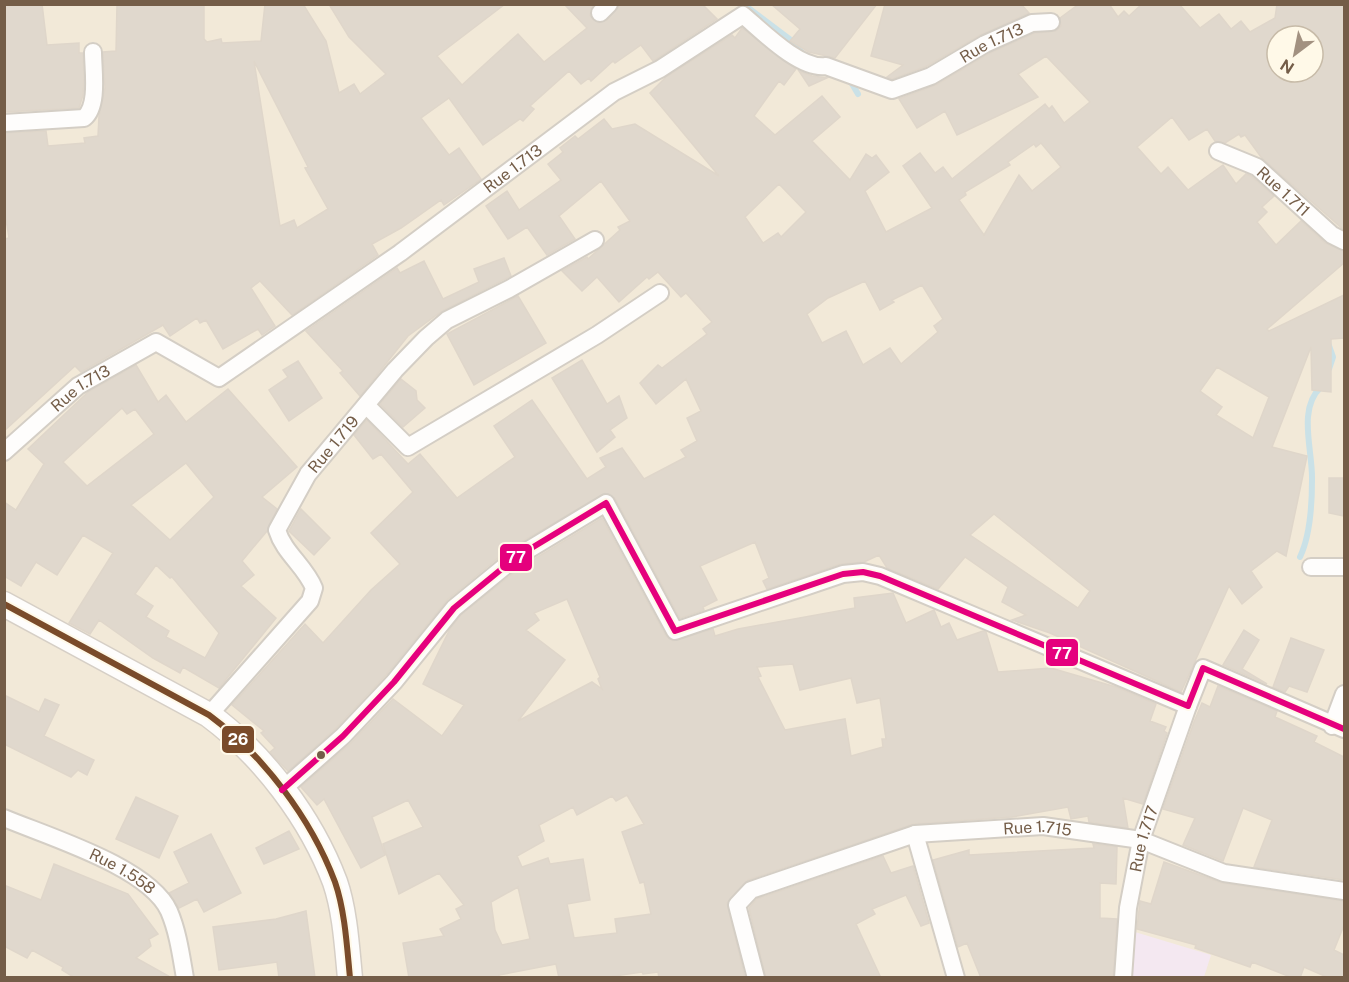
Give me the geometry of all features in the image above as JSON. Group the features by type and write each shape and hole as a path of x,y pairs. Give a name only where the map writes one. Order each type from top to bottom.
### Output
{"main road":[{"path":"4,604 209,715 236,735 282,790 313,836 335,884 350,978"}],"street":[{"path":"728,4 743,15"},
{"name":"Rue 1.713","path":"4,452 78,386 156,342 219,378 400,253 614,92 660,69 743,15 782,47 816,68 826,66 892,90 931,76 985,44 1032,23 1051,22"},
{"path":"4,123 84,118 89,114 92,105 93,52"},
{"name":"Rue 1.711","path":"1218,151 1257,167 1332,235 1344,241"},
{"name":"Rue 1.719","path":"209,715 310,601 314,588 309,575 290,555 277,530 308,474 418,346 447,320 509,289 595,240"},
{"path":"366,405 408,447 597,335 660,293"},
{"path":"282,790 343,736 394,682 454,608 515,558 606,503 675,631 843,574 863,572 880,576 1188,706"},
{"path":"1311,567 1344,567"},
{"name":"Rue 1.717","path":"1123,978 1128,908 1141,840 1203,668 1338,728"},
{"path":"1338,728 1344,694"},
{"name":"Rue 1.558","path":"4,818 124,869 151,886 168,909 178,938 185,978"},
{"name":"Rue 1.715","path":"756,978 737,905 751,890 915,834 1043,826 1141,840 1224,873 1344,891"},
{"path":"915,834 956,978"}],"shaded area":[{"path":"5,5 1344,5 1344,977 5,977"},
{"path":"1135,932 1211,955 1204,977 1132,977"}],"building":[{"path":"4,4 42,4 47,45 79,43 79,53 83,53 84,78 83,95 79,108 4,112"},
{"path":"117,4 204,4 204,39 207,42 221,39 222,43 261,41 265,4 303,4 326,41 339,93 354,84 360,94 386,74 349,37 330,6 505,4 437,56 462,85 518,34 544,62 587,28 564,4 594,4 590,15 598,23 607,20 619,4 702,4 717,19 653,61 641,45 615,63 613,61 591,81 589,78 581,84 569,71 530,106 534,109 523,121 520,119 483,145 449,98 421,118 449,155 459,148 481,179 444,205 441,200 401,228 372,244 378,255 292,315 260,281 251,288 275,326 262,335 258,329 223,349 206,320 200,323 197,318 170,336 163,325 81,372 75,366 4,431 4,239 9,238 4,207 4,133 46,131 48,146 85,143 84,138 98,136 99,116 105,88 103,52 116,51","holes":["254,61 308,167 305,168 328,209 297,228 294,220 280,226"]},
{"path":"771,4 877,4 835,58 809,52 790,41 800,29"},
{"path":"885,4 1021,4 1029,13 980,35 927,66 892,79 887,77 903,65 871,56"},
{"path":"1079,4 1109,4 1118,17 1124,11 1129,16 1142,4 1179,4 1200,28 1219,14 1231,29 1241,21 1250,32 1275,18 1277,4 1344,4 1344,230 1261,157 1245,135 1241,137 1239,134 1225,143 1215,141 1207,129 1189,140 1172,117 1137,147 1161,174 1168,167 1188,190 1223,165 1236,184 1246,174 1251,176 1274,196 1262,207 1267,212 1257,222 1276,245 1301,221 1325,243 1344,251 1344,263 1267,329 1269,331 1344,295 1344,338 1331,339 1331,392 1312,390 1311,347 1272,447 1307,456 1286,556 1277,551 1251,571 1262,587 1242,604 1229,586 1181,692 1050,633 1012,620 1026,615 1002,602 1008,587 965,557 938,589 887,568 879,555 864,562 840,564 767,589 763,581 769,578 755,542 700,566 717,600 703,607 704,610 680,618 615,498 605,493 509,549 447,600 386,675 336,728 288,771 280,763 270,752 275,748 261,733 264,731 232,705 305,624 323,643 371,590 400,564 371,533 413,492 381,454 373,459 354,435 367,420 408,464 420,454 457,498 515,457 494,426 532,400 587,479 606,467 600,458 622,448 644,479 686,457 681,450 697,441 687,418 701,411 686,379 656,404 640,383 658,365 662,368 707,334 703,329 712,322 686,293 681,297 658,272 649,279 647,277 619,302 597,277 582,291 562,271 587,257 588,259 620,230 618,227 630,221 601,181 559,216 575,239 547,255 527,227 508,239 486,206 507,191 519,210 561,180 548,164 563,152 560,148 575,136 578,139 604,119 612,129 635,124 719,176 650,93 666,77 732,35 735,38 742,28 796,69 784,85 779,81 754,116 775,135 822,96 840,117 812,141 850,180 866,154 872,158 876,155 889,172 865,191 886,232 932,208 903,166 920,153 935,173 943,167 952,179 1045,104 1049,109 1052,106 1064,123 1090,102 1046,56 1018,74 1038,97 957,135 945,111 917,128 899,99 936,85 990,53 1035,33 1056,31 1061,26 1060,18","holes":["1041,143 1061,167 1032,191 1019,175 984,235 959,200 966,195 965,192 1010,165 1008,162 1034,144 1036,147","779,184 806,212 781,237 778,233 763,243 745,217","865,281 880,310 894,302 892,300 922,285 943,319 934,326 938,332 901,364 890,348 863,365 846,331 822,343 807,314 828,298","1217,367 1269,397 1253,438 1216,415 1222,407 1200,391","994,514 1090,591 1078,608 970,535"]},
{"path":"799,71 812,76 827,78 809,86"},
{"path":"504,258 511,276 442,311 408,336 360,396 340,373 343,371 306,331 397,268 400,273 424,261 443,299 479,282 474,269"},
{"path":"518,296 546,343 474,385 447,334"},
{"path":"582,360 607,404 619,396 627,418 610,430 615,437 597,452 552,378"},
{"path":"298,361 322,398 289,421 269,390 288,377 283,370"},
{"path":"136,365 158,402 166,395 186,422 228,389 297,467 262,497 277,509 267,531 242,561 254,575 241,586 276,618 219,688 183,667 180,673 153,658 99,620 90,634 69,623 113,553 83,535 57,575 36,562 21,586 4,576 4,502 16,510 44,464 28,449 88,392","holes":["122,408 127,414 135,409 154,434 87,486 63,462","186,463 214,497 170,540 131,505","156,565 170,578 172,577 219,633 205,658 166,637 169,631 146,617 153,606 135,594"]},
{"path":"401,379 416,391 417,400 425,408 403,427 380,404"},
{"path":"1329,478 1344,478 1344,516 1329,513"},
{"path":"301,509 330,538 314,555 289,531"},
{"path":"602,518 666,636 673,641 713,629 715,636 738,629 855,608 854,598 893,593 906,623 934,610 941,627 949,623 957,640 986,632 998,672 1051,668 1116,687 1156,704 1150,721 1166,727 1164,731 1167,733 1143,804 1123,798 1128,828 1089,822 1088,816 1071,819 1068,807 1012,817 913,824 748,880 727,903 745,978 659,978 658,972 643,974 642,972 601,978 559,978 556,964 499,975 499,978 409,978 403,943 444,936 440,929 461,919 456,909 464,905 439,873 399,894 383,844 423,827 408,800 372,817 385,855 361,868 324,799 317,805 301,787 350,744 393,699 442,736 464,705 423,684 450,629 461,615 521,567","holes":["567,599 600,677 598,679 602,689 592,682 518,721 565,660 526,630 539,620 534,613","793,664 800,690 851,678 857,703 880,698 886,739 882,739 883,747 851,756 845,719 785,730 758,677 761,676 757,667","627,795 644,824 622,832 640,883 644,882 651,914 615,919 617,933 574,938 567,904 590,900 583,859 550,864 548,858 522,867 517,856 544,841 539,825 573,807 577,815 612,796 616,801","518,887 530,939 502,945 495,930 491,902"]},
{"path":"1244,630 1259,640 1242,669 1267,684 1223,665"},
{"path":"1291,638 1324,650 1307,692 1289,686 1285,692 1273,687"},
{"path":"1218,686 1277,711 1275,717 1317,736 1314,742 1344,757 1344,880 1254,867 1272,820 1243,808 1223,861 1183,845 1195,818 1163,809 1202,703 1210,707"},
{"path":"4,695 39,712 45,699 59,705 44,736 94,760 87,775 78,770 71,777 4,744"},
{"path":"136,797 178,816 159,858 116,839"},
{"path":"289,831 299,849 264,864 256,848"},
{"path":"211,834 241,893 204,912 197,899 179,908 169,893 189,883 174,852"},
{"path":"1093,844 1117,847 1116,884 1100,883 1100,918 1117,919 1113,978 981,978 967,943 958,947 933,860 969,850 969,855 1094,848"},
{"path":"883,856 891,873 913,866 929,923 921,926 906,895 872,909 875,914 856,924 881,978 766,978 749,908 757,899"},
{"path":"1164,862 1222,883 1344,901 1344,925 1334,950 1344,955 1344,978 1329,978 1304,967 1300,978 1293,978 1252,962 1250,967 1195,948 1196,945 1137,929 1140,901 1151,904"},
{"path":"54,864 128,894 158,934 149,939 151,946 136,958 172,978 75,978 62,970 63,967 32,950 27,958 4,946 4,885 41,900"},
{"path":"306,911 315,978 279,978 277,962 219,970 213,927 276,919"}],"waterway":[{"path":"743,4 796,44 804,56"},
{"path":"848,77 858,94"},
{"path":"1327,340 1333,357 1329,369"},
{"path":"1300,557 1308,530 1312,499 1308,418 1314,396 1321,387"}],"transit line":[{"name":"77","path":"282,790 343,736 394,682 454,608 515,558 606,503 675,631 843,574 863,572 880,576 1188,706 1203,668 1344,729"},
{"name":"26","path":"4,604 209,715 248,749 299,812 325,858 338,893 347,942 350,978"}]}
